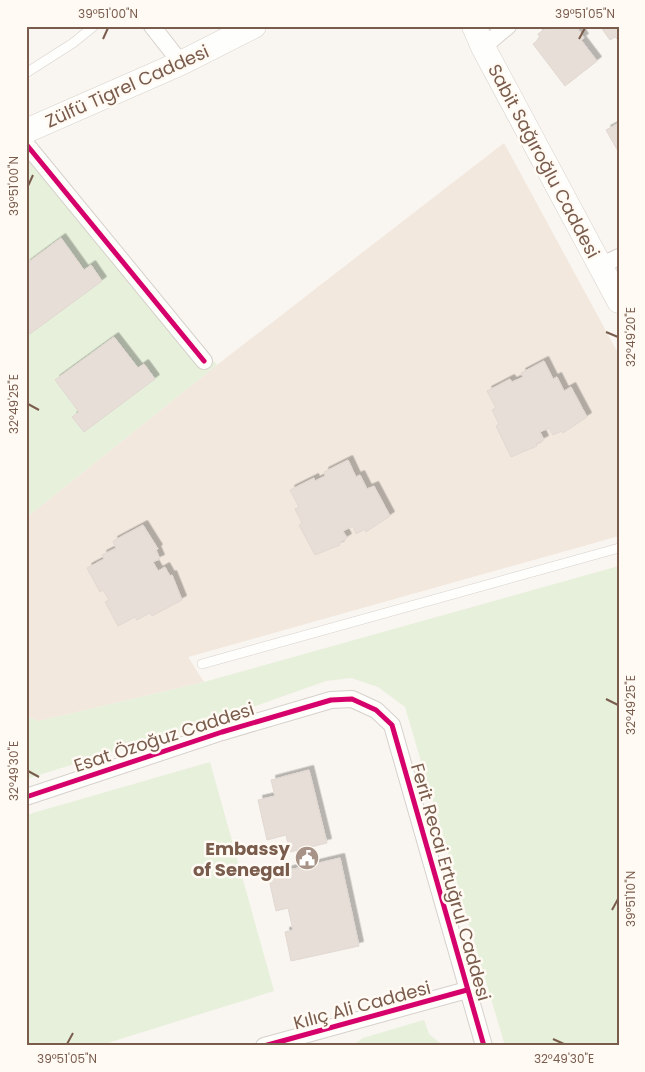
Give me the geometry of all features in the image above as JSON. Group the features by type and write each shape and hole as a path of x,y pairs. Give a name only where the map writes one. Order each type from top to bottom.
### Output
{"main road":[{"name":"Zülfü Tigrel Caddesi","path":"26,131 182,63 254,26"},
{"name":"Sabit Sağıroğlu Caddesi","path":"461,26 478,37 610,261 619,301"}],"street":[{"path":"152,26 182,63"},
{"path":"478,37 508,26"},
{"path":"26,144 204,361"},
{"name":"Esat Özoğuz Caddesi","path":"26,797 222,732 331,700 352,700 376,710 392,725"},
{"name":"Ferit Recai Ertuğrul Caddesi","path":"392,725 484,1046"},
{"name":"Kılıç Ali Caddesi","path":"264,1046 467,990"}],"lane":[{"path":"26,73 74,43 94,26"},
{"path":"202,664 619,548"}],"shaded area":[{"path":"504,143 619,355 619,536 188,657 204,682 39,721 26,716 26,518 217,365"}],"green space":[{"path":"26,144 217,365 26,518"},
{"path":"619,566 619,1046 505,1046 405,707 378,687 351,678 326,681 216,720 26,779 26,716 39,721 204,682"},
{"path":"210,762 274,991 98,1046 26,1046 26,815"},
{"path":"424,1020 429,1034 441,1044 457,1046 352,1046 363,1038"}],"building":[{"path":"549,26 576,26 584,38 581,40 597,61 565,86 533,44 540,38 538,34"},
{"path":"600,26 619,26 619,41 615,37 610,40"},
{"path":"619,123 619,153 606,130"},
{"path":"61,238 84,270 91,265 102,281 30,334 26,329 26,264"},
{"path":"114,337 138,368 144,364 155,379 84,432 72,417 79,412 55,380"},
{"path":"544,361 553,379 557,377 564,391 571,387 587,417 563,433 562,431 553,435 549,428 540,432 544,440 536,444 537,446 511,457 496,426 499,424 492,410 496,408 487,391 510,379 512,382 523,377 521,373"},
{"path":"348,460 356,477 360,475 367,489 374,486 390,516 366,532 365,529 356,534 353,526 343,531 347,538 339,543 340,545 315,555 299,525 302,523 295,509 299,507 290,490 314,478 315,481 325,476 324,472"},
{"path":"143,525 158,549 156,550 160,559 153,562 158,571 165,567 170,576 172,575 182,600 152,616 150,613 137,620 135,617 118,626 105,602 109,600 103,590 100,592 87,568 104,559 102,555 116,548 113,541"},
{"path":"309,770 327,843 290,852 286,835 267,840 258,800 275,796 271,780"},
{"path":"340,858 359,946 291,961 285,932 293,930 288,908 276,911 268,875"}],"cycle path":[{"path":"26,144 204,361"},
{"path":"26,797 222,732 331,700 352,699 376,710 392,725 484,1046"},
{"path":"264,1046 467,990"}],"place":[{"name":"Embassy of Senegal","path":"307,858"}]}
